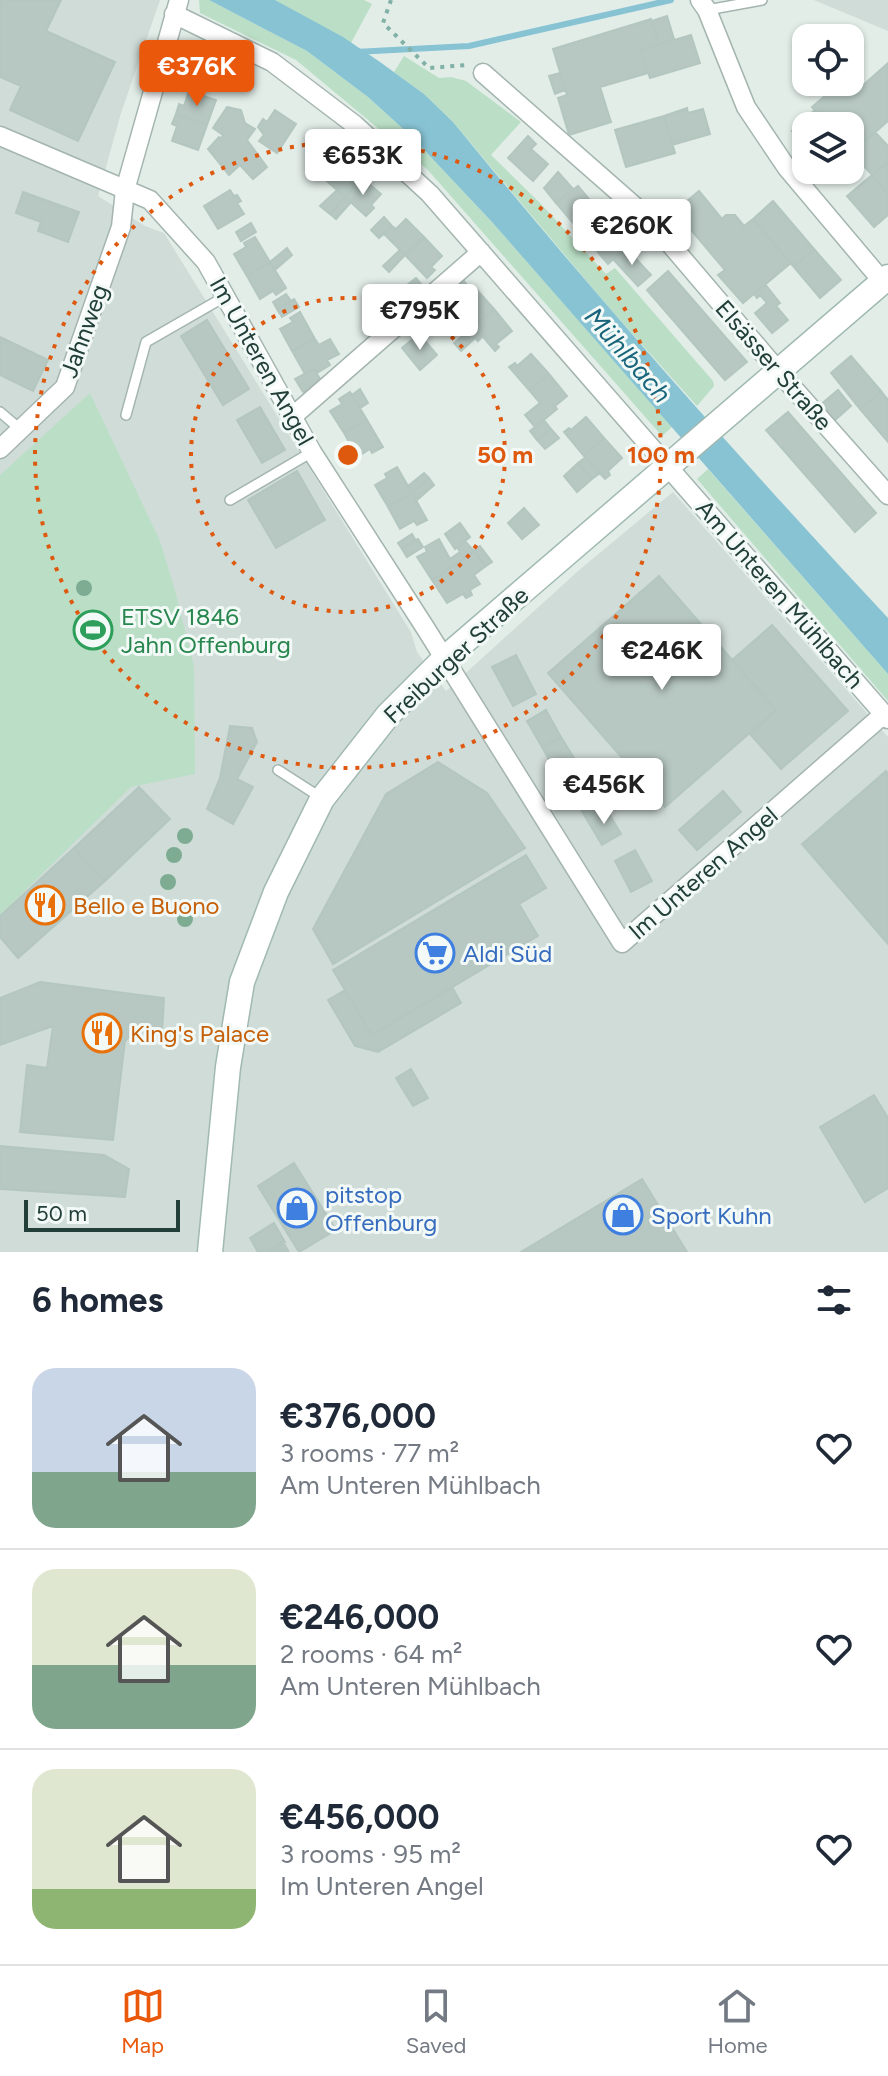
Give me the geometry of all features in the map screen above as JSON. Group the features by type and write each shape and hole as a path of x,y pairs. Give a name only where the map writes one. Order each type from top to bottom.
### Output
{"main road":[{"name":"Freiburger Straße","path":"210,1252 228,1067 242,982 276,892 322,799 388,715 445,658 885,279"}],"street":[{"path":"704,5 746,107 787,168 885,279"},
{"name":"Am Unteren Mühlbach","path":"125,190 176,7 272,62 355,125 430,194 886,716"},
{"name":"Elsässer Straße","path":"483,73 648,218 888,495"},
{"name":"Im Unteren Angel","path":"0,136 150,200 206,262 312,452 445,658 622,943 886,716"},
{"name":"Jahnweg","path":"0,449 65,387 121,227 125,190"},
{"path":"292,417 481,252"}],"lane":[{"path":"704,5 762,0"},
{"path":"126,415 146,342 226,296"},
{"path":"0,412 20,429"},
{"path":"230,500 312,452"},
{"path":"278,770 322,799"}],"path":[{"path":"391,0 383,23 429,68 472,65 483,73"}],"shaded area":[{"path":"0,0 160,0 121,113 98,196 145,226 164,233 411,632 417,652 446,691 578,571 673,492 888,737 888,1252 0,1252"},
{"path":"814,0 888,0 888,31"}],"green space":[{"path":"199,0 209,0 307,51 368,97 411,136 492,222 672,427 662,436 427,169 296,60 200,13"},
{"path":"275,0 364,0 372,4 351,43"},
{"path":"404,56 439,78 466,81 521,122 491,155 606,274 615,268 713,381 714,386 697,406 611,310 453,122 424,94 394,72"},
{"name":"ETSV 1846 Jahn Offenburg","path":"90,393 160,541 176,594 194,667 195,774 131,787 0,915 0,475"},
{"path":"708,469 888,674 888,701 697,479"}],"water":[{"name":"Mühlbach","path":"209,0 275,0 343,37 380,62 424,94 453,122 666,373 888,618 888,674 492,222 411,136 368,97 307,51"}],"building":[{"path":"0,0 61,0 46,31 115,62 78,141 10,110 21,86 0,77"},
{"path":"667,16 674,39 659,44 652,21"},
{"path":"651,19 659,44 641,50 648,73 600,87 611,122 569,135 558,98 567,95 553,49"},
{"path":"691,35 700,63 650,78 641,50"},
{"path":"888,63 888,121 864,142 864,112 816,112 812,107 825,96 864,96 864,84"},
{"path":"560,73 565,90 555,94 549,76"},
{"path":"189,91 216,100 207,125 176,114 179,104 184,106"},
{"path":"227,107 241,110 245,123 255,129 247,140 267,167 253,179 240,165 229,175 208,149 223,135 213,128"},
{"path":"687,108 688,113 703,109 710,134 672,145 664,116"},
{"path":"275,110 296,124 277,153 259,141 264,135 258,127 263,119 267,122"},
{"path":"176,114 207,125 198,150 172,141 177,126 172,124"},
{"path":"664,116 675,153 626,167 615,130"},
{"path":"875,132 888,146 888,162 872,175 864,166 864,142"},
{"path":"528,136 536,144 531,149 548,164 533,181 508,158"},
{"path":"342,160 362,178 345,197 321,176"},
{"path":"888,162 888,194 872,175"},
{"path":"558,172 573,189 556,203 544,188"},
{"path":"872,175 888,194 888,215 874,227 847,196"},
{"path":"362,178 381,194 366,216 345,197"},
{"path":"578,186 628,246 608,264 556,203"},
{"path":"230,190 241,201 237,203 244,214 218,229 204,206"},
{"path":"337,190 345,197 330,214 320,206"},
{"path":"699,191 722,219 726,215 735,215 744,226 753,219 791,263 743,303 718,275 725,270 675,211"},
{"path":"23,192 79,212 68,242 38,231 41,222 16,213"},
{"path":"345,197 351,202 336,219 330,214"},
{"path":"773,201 814,249 794,267 753,219"},
{"path":"384,217 392,226 379,238 371,230"},
{"path":"406,219 424,237 405,255 384,234 392,226 396,229"},
{"path":"251,223 256,232 241,241 236,232"},
{"path":"255,237 270,262 247,276 234,254"},
{"path":"424,237 442,256 431,267 435,270 427,278 405,255"},
{"path":"287,248 292,255 275,270 270,262"},
{"path":"626,248 651,275 638,286 613,259"},
{"path":"814,249 841,280 820,298 794,267"},
{"path":"400,250 405,255 389,272 383,266"},
{"path":"270,262 286,288 276,295 273,291 260,299 247,276"},
{"path":"668,271 747,362 725,380 647,290"},
{"path":"416,278 427,291 412,303 401,290"},
{"path":"464,281 473,293 461,303 458,300 454,303 448,295"},
{"path":"765,284 780,303 776,306 788,320 772,333 755,313 767,303 760,295 757,298 754,294"},
{"path":"477,290 494,309 474,326 454,303 458,300 461,303"},
{"path":"286,294 291,301 277,309 273,302"},
{"path":"294,299 299,307 282,317 277,309"},
{"path":"494,309 512,331 496,344 499,347 495,351 474,326"},
{"path":"300,312 315,339 292,351 280,329 293,322 290,318"},
{"path":"207,320 249,389 223,405 181,336"},
{"path":"474,326 483,336 478,341 475,338 461,351 454,343"},
{"path":"419,334 437,355 420,370 402,348"},
{"path":"0,337 48,360 33,391 0,375"},
{"path":"315,339 319,345 330,339 339,354 327,360 330,365 317,373 314,369 305,374 292,351"},
{"path":"531,354 549,374 529,390 509,367 515,363 517,366"},
{"path":"851,356 881,391 860,409 831,373"},
{"path":"314,369 322,382 303,392 295,379"},
{"path":"549,374 567,396 535,427 525,415 540,403 529,390"},
{"path":"360,389 368,403 360,408 352,395"},
{"path":"838,390 851,406 834,421 820,405"},
{"path":"881,391 888,400 888,442 860,409"},
{"path":"350,392 367,420 344,433 330,411 342,404 339,399"},
{"path":"260,407 285,450 262,463 237,420"},
{"path":"788,412 876,513 855,532 766,430"},
{"path":"586,417 604,438 584,456 564,432"},
{"path":"367,420 383,447 372,453 370,449 357,457 344,433"},
{"path":"544,420 551,429 537,440 530,431"},
{"path":"551,429 559,438 545,449 537,440"},
{"path":"604,438 622,458 608,471 610,475 605,479 584,456"},
{"path":"586,457 600,473 592,479 578,463"},
{"path":"578,463 592,479 577,492 564,476"},
{"path":"397,467 412,493 388,507 375,485"},
{"path":"297,471 325,520 276,548 248,500"},
{"path":"424,473 429,478 412,493 408,486"},
{"path":"429,478 434,485 416,501 412,493"},
{"path":"412,493 427,520 417,525 414,521 400,529 388,507"},
{"path":"524,508 539,525 522,539 508,523"},
{"path":"460,523 470,537 455,549 445,534"},
{"path":"412,534 416,541 402,549 398,543"},
{"path":"418,539 423,547 407,557 402,549"},
{"path":"439,539 450,559 460,552 457,547 465,541 474,551 432,580 417,557 427,552 425,547"},
{"path":"480,546 492,562 486,566 474,551"},
{"path":"474,551 486,566 474,575 480,584 470,590 472,595 466,598 463,594 447,603 432,580"},
{"path":"659,576 776,710 665,807 548,673"},
{"path":"772,625 848,711 781,769 750,734 776,710 732,660"},
{"path":"516,655 536,694 513,706 492,667"},
{"path":"546,710 561,737 542,747 527,721"},
{"path":"230,726 252,728 257,742 237,779 253,787 233,824 207,809 220,778"},
{"path":"561,737 577,763 557,774 542,747"},
{"path":"438,762 487,793 525,848 333,964 313,929 386,794"},
{"path":"886,771 888,774 888,944 802,844"},
{"path":"589,780 605,807 586,818 570,791"},
{"path":"139,787 170,819 105,881 74,848"},
{"path":"723,791 741,812 697,850 679,830"},
{"path":"605,807 621,834 602,845 586,818"},
{"name":"Bello e Buono","path":"74,848 105,881 18,958 0,937 0,916"},
{"path":"635,850 652,881 631,892 615,861"},
{"name":"Aldi Süd","path":"526,855 546,888 519,904 538,936 372,1035 333,970"},
{"path":"40,982 164,998 162,1033 135,1031 125,1041 113,1140 20,1132 27,1065 47,1068 53,1026 0,1045 0,998"},
{"path":"452,987 461,1003 378,1052 355,1046 328,1000 345,990 372,1035"},
{"path":"411,1069 428,1098 413,1106 396,1078"},
{"path":"874,1095 888,1118 888,1188 865,1202 820,1127"},
{"path":"0,1146 104,1155 129,1169 125,1197 0,1189"},
{"name":"pitstop Offenburg","path":"294,1163 336,1230 299,1252 258,1186"},
{"name":"Sport Kuhn","path":"642,1179 687,1252 521,1252"},
{"path":"274,1223 285,1242 267,1252 258,1252 250,1238"},
{"path":"283,1242 289,1252 267,1252"}],"waterway":[{"path":"355,52 469,46 671,0"}],"place":[{"name":"ETSV 1846 Jahn Offenburg","path":"93,630"},
{"name":"Bello e Buono","path":"45,905"},
{"name":"Aldi Süd","path":"435,953"},
{"name":"King's Palace","path":"102,1033"},
{"name":"pitstop Offenburg","path":"297,1208"},
{"name":"Sport Kuhn","path":"623,1215"}]}
